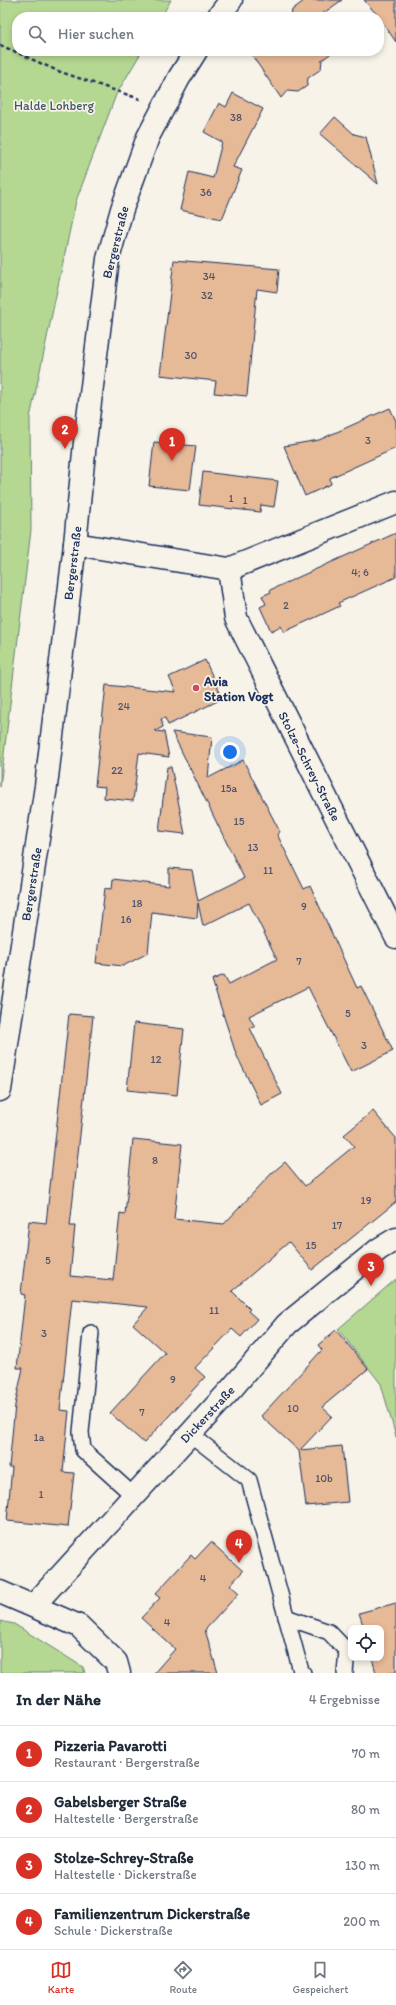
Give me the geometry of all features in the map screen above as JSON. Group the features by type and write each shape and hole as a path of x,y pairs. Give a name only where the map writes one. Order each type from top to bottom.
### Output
{"street":[{"path":"222,12 231,0"},
{"name":"Bergerstraße","path":"0,1090 46,786 75,544 85,442 108,259 122,209 136,168 163,107 193,56"},
{"path":"75,544 229,569 396,502"},
{"name":"Stolze-Schrey-Straße","path":"229,569 236,618 396,937"},
{"name":"Dickerstraße","path":"34,1605 134,1496 189,1433 233,1387 287,1324 379,1249 396,1239"},
{"path":"0,1592 34,1605 79,1626 116,1662 119,1673"}],"lane":[{"path":"91,1333 81,1432 83,1450 134,1496"},
{"path":"189,1433 249,1480 286,1617 303,1673"},
{"path":"286,1617 329,1632 347,1651 345,1673"}],"path":[{"path":"0,45 12,50"},
{"path":"25,56 58,71 163,107"}],"green space":[{"name":"Halde Lohberg","path":"0,0 171,0 164,12 12,12 12,56 139,56 116,95 76,201 30,418 31,530 0,787"},
{"path":"396,1279 396,1437 381,1384 338,1329"},
{"path":"0,1621 14,1624 83,1667 85,1673 0,1673"}],"building":[{"path":"305,0 342,0 325,12 292,12 292,10"},
{"path":"364,0 396,0 396,42 384,24 384,12 375,12"},
{"path":"252,56 327,56 322,60 321,69 308,78 307,86 298,92 287,91 281,98"},
{"path":"233,93 263,109 233,167 242,170 222,219 180,210 189,172 213,178 222,142 204,132 219,103 226,107"},
{"path":"335,117 354,134 366,137 378,184 320,134"},
{"path":"174,260 279,269 277,292 257,289 247,396 214,393 216,381 160,375"},
{"path":"390,408 396,421 396,448 330,478 331,484 305,496 284,446 319,440"},
{"path":"154,442 196,446 190,490 149,486"},
{"path":"203,472 278,481 274,507 261,505 260,512 199,505"},
{"path":"396,533 396,577 338,603 340,606 284,632 281,626 271,631 260,607 266,604 262,596 271,592 270,590"},
{"path":"205,660 222,697 226,697 168,725 165,718 161,719 163,727 155,731 164,732 169,757 139,753 133,801 104,798 105,787 95,786 106,685 176,692 169,677"},
{"path":"172,732 212,737 208,778 243,760 280,832 277,834 304,889 310,886 357,988 361,986 393,1051 351,1072 308,987 249,1016 255,1027 250,1028 282,1094 261,1105 236,1054 212,980 224,975 229,984 277,959 249,903 203,926 198,903 197,918 152,912 148,953 123,966 96,963 105,888 112,889 113,879 169,886 169,868 192,870 198,901 244,878"},
{"path":"167,767 171,767 185,834 159,831"},
{"path":"69,1014 93,1016 70,1226 75,1226 70,1276 113,1280 120,1213 125,1214 133,1139 182,1144 174,1219 224,1224 272,1173 285,1162 305,1186 354,1146 344,1135 373,1111 396,1138 396,1202 312,1270 289,1242 232,1291 250,1309 248,1311 257,1319 241,1337 232,1329 195,1368 205,1377 144,1443 110,1413 165,1353 133,1324 148,1307 72,1299 60,1410 69,1411 63,1472 74,1473 68,1527 7,1521 12,1467 9,1467 15,1405 23,1368 17,1368 25,1295 21,1294 29,1221 46,1223"},
{"path":"134,1023 184,1029 177,1095 127,1090"},
{"path":"336,1330 368,1369 322,1407 332,1416 300,1450 342,1446 348,1502 306,1506 299,1451 261,1416 322,1350 318,1345"},
{"path":"211,1542 243,1571 230,1585 239,1593 205,1630 218,1673 154,1673 175,1649 141,1618 160,1598 155,1594 191,1555 195,1559"},
{"path":"396,1603 396,1673 376,1673 373,1661 384,1661 384,1625 363,1625 359,1613"}],"place":[{"name":"Gabelsberger Straße","path":"65,449"},
{"name":"Pizzeria Pavarotti","path":"172,461"},
{"name":"Avia Station Vogt","path":"196,688"},
{"name":"Stolze-Schrey-Straße","path":"371,1286"},
{"name":"Familienzentrum Dickerstraße","path":"239,1563"}]}
